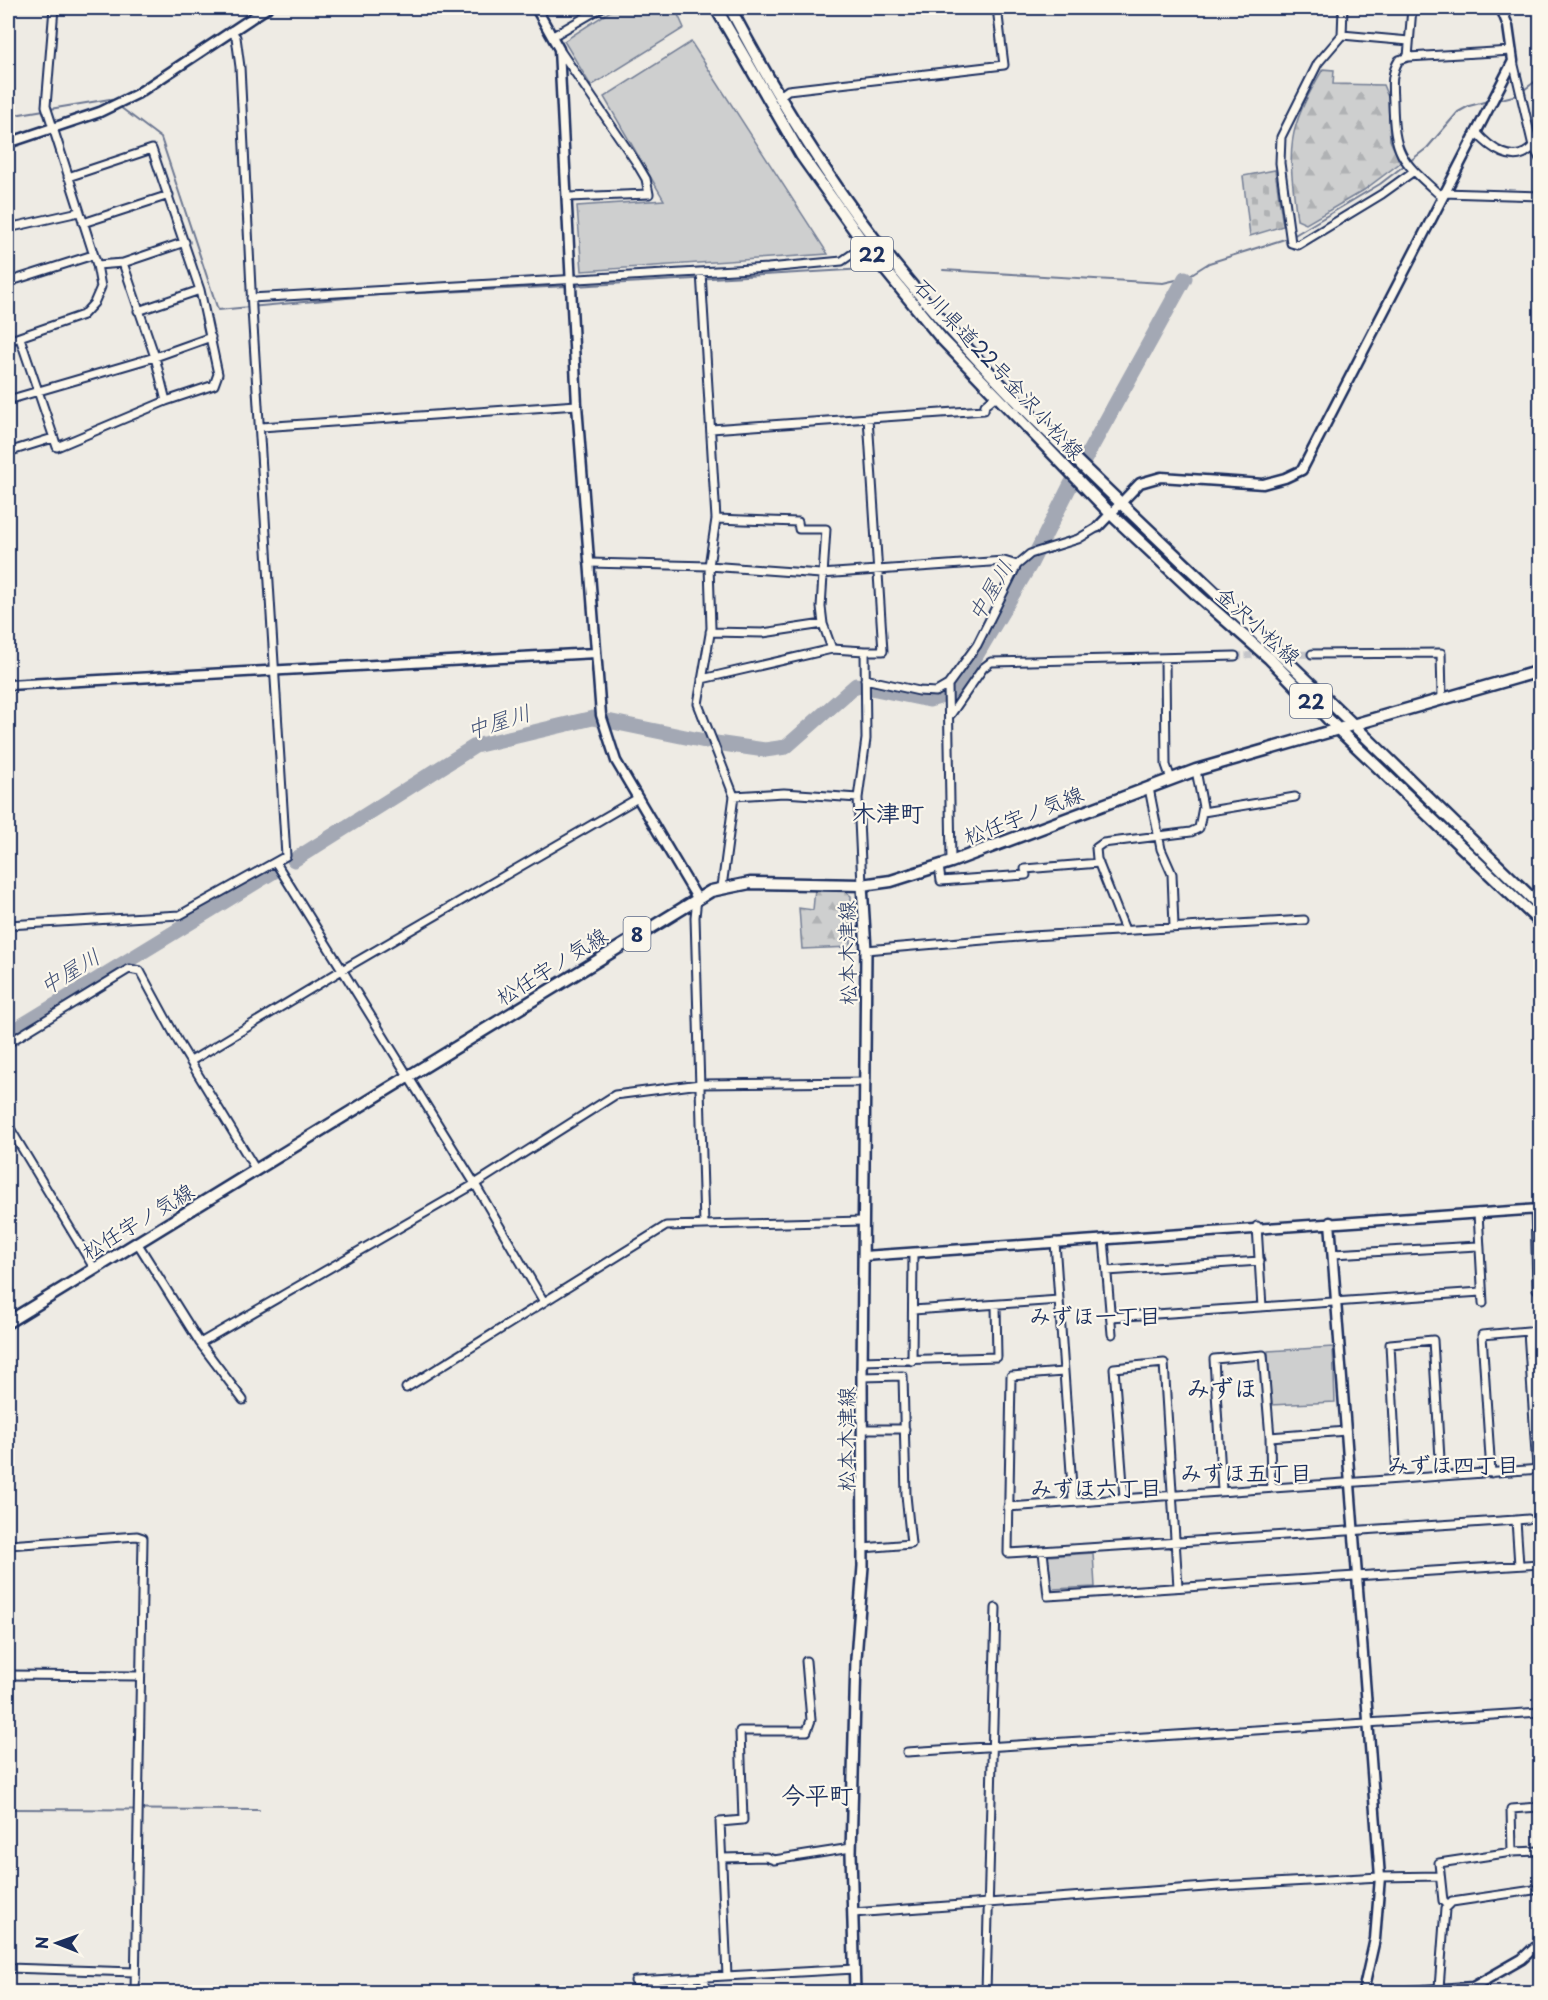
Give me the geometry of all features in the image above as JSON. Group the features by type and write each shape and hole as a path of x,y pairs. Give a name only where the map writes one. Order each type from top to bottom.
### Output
{"main road":[{"name":"石川県道22号金沢小松線","path":"716,8 795,145 865,245 941,338 1080,482"},
{"name":"石川県道22号金沢小松線","path":"730,8 797,126 844,198 894,264 962,342 1090,472"},
{"name":"金沢小松線","path":"1090,472 1540,906"},
{"name":"金沢小松線","path":"1080,482 1211,608 1269,658 1339,730 1540,922"},
{"name":"22","path":"1339,730 1540,671"},
{"name":"松任宇ノ気線","path":"8,1322 697,898 722,887 750,883 862,885 891,881 951,862 1196,770 1339,730"},
{"name":"松本木津線","path":"855,1992 851,1848 856,1659 863,1548 862,1361 866,950 862,885"}],"street":[{"path":"8,341 83,315 94,303 100,287 98,265 47,109 54,8"},
{"path":"8,143 100,112 137,94 267,8"},
{"path":"536,8 559,49 641,171 649,194 568,197"},
{"path":"553,36 601,8"},
{"path":"780,96 789,90 1004,65 997,8"},
{"path":"1343,8 1342,35 1318,63 1281,137 1280,164 1291,243 1298,245 1382,194 1412,169"},
{"path":"1408,57 1412,8"},
{"path":"1502,8 1508,26 1513,61 1533,146 1540,159"},
{"path":"8,925 180,915 286,856 261,427 251,304 240,67 236,37 231,31"},
{"path":"1342,35 1409,41"},
{"path":"559,49 573,284 577,405 602,719 616,761 697,898 695,917 704,1225"},
{"path":"1512,51 1408,57 1399,60 1392,71 1393,136 1403,159 1442,195 1540,196"},
{"path":"951,862 949,692 977,645 1017,565 1030,554 1077,539 1098,527 1140,483 1161,477 1263,484 1302,470 1513,61"},
{"path":"1476,132 1488,145 1507,155 1526,152 1533,146"},
{"path":"20,338 57,447 166,401 214,386 218,374 200,290 152,149 68,177"},
{"path":"83,223 169,195"},
{"path":"8,228 79,212"},
{"path":"98,265 123,263 185,242"},
{"path":"251,304 486,283 573,284 701,276 842,261 865,245"},
{"path":"8,282 93,255"},
{"path":"123,263 155,357 166,401"},
{"path":"701,276 716,519 709,566 710,633 698,704 734,796 722,887"},
{"path":"138,310 200,290"},
{"path":"8,400 155,357 211,337"},
{"path":"711,429 984,410 985,405 997,395"},
{"path":"261,427 577,405"},
{"path":"702,679 832,649 883,651 868,418"},
{"path":"8,452 53,438"},
{"path":"716,519 798,522 799,529 826,529 823,624 832,649"},
{"path":"590,563 709,566 824,573 1004,561 1017,565"},
{"path":"710,633 763,633 823,624"},
{"path":"862,885 858,798 866,739 865,651"},
{"path":"8,685 595,653"},
{"path":"1312,654 1441,653 1442,698"},
{"path":"951,714 982,668 991,662 1235,656"},
{"path":"1165,658 1166,765 1171,779"},
{"path":"865,685 949,692"},
{"path":"1125,930 1099,863 1096,848 1103,843 1159,834 1191,832 1199,828 1203,812 1196,770"},
{"path":"1149,788 1161,849 1172,874 1174,927"},
{"path":"734,796 784,793 858,798"},
{"path":"1203,812 1294,797"},
{"path":"191,1061 342,970 638,798"},
{"path":"276,863 475,1184 544,1302"},
{"path":"939,866 941,881 1099,863"},
{"path":"866,950 1125,930 1304,920"},
{"path":"8,1042 129,969 140,970 256,1170"},
{"path":"201,1343 475,1184 615,1095 700,1084 864,1082"},
{"path":"8,1125 94,1268"},
{"path":"864,1256 1257,1226 1538,1209 1537,1289 1540,1288"},
{"path":"1478,1213 1478,1246 1483,1303"},
{"path":"406,1388 666,1226 863,1221"},
{"path":"1330,1222 1354,1530 1355,1575 1369,1722 1380,1877 1375,1939 1363,1992"},
{"path":"1257,1226 1262,1307"},
{"path":"1104,1239 1112,1334"},
{"path":"1054,1242 1072,1501"},
{"path":"138,1244 201,1343 231,1387 243,1400"},
{"path":"1334,1254 1478,1246"},
{"path":"912,1361 913,1253"},
{"path":"1107,1271 1260,1261"},
{"path":"1111,1317 1482,1292"},
{"path":"913,1310 1059,1300"},
{"path":"862,1361 997,1357 996,1305"},
{"path":"1008,1507 1124,1497 1349,1481 1397,1479 1491,1473 1539,1469 1528,1331 1482,1335 1491,1473"},
{"path":"1397,1479 1390,1344 1433,1340 1441,1476"},
{"path":"1222,1490 1214,1359 1263,1355 1270,1437 1271,1487"},
{"path":"1124,1497 1114,1368 1164,1363 1178,1587"},
{"path":"1063,1372 1011,1376 1008,1553 1528,1519"},
{"path":"862,1377 903,1376 911,1544 863,1548"},
{"path":"862,1429 905,1429"},
{"path":"1270,1437 1346,1431"},
{"path":"1516,1520 1519,1565"},
{"path":"8,1545 137,1536 143,1538 135,1992"},
{"path":"1043,1552 1048,1596 1540,1563"},
{"path":"986,1992 996,1608"},
{"path":"727,1976 720,1822 743,1820 740,1731 807,1731 811,1720 806,1661"},
{"path":"8,1674 139,1676"},
{"path":"907,1752 991,1749 1540,1712"},
{"path":"1512,1852 1511,1809 1540,1807"},
{"path":"722,1858 766,1857 774,1860 851,1848"},
{"path":"1448,1906 1443,1901 1439,1863 1512,1852 1540,1851"},
{"path":"853,1913 988,1901 1380,1877 1440,1876"},
{"path":"1439,1988 1445,1909 1452,1902 1540,1889"},
{"path":"1400,1992 1439,1988 1457,1991 1473,1987 1522,1959 1540,1942"},
{"path":"8,1968 135,1972"},
{"path":"635,1981 855,1969"},
{"path":"705,1978 705,1992"},
{"path":"655,1980 655,1992"}],"green space":[{"path":"615,8 675,8 684,28 591,86 564,41"},
{"path":"691,42 828,254 582,271 577,206 664,200 604,97"},
{"path":"1323,69 1334,70 1333,84 1383,85 1388,97 1390,140 1400,163 1364,190 1306,224 1297,220 1292,175 1292,142 1302,109"},
{"path":"1275,170 1283,226 1250,236 1243,176"},
{"path":"815,889 843,889 851,896 851,947 802,949 799,908 813,910"},
{"path":"1333,1347 1335,1402 1270,1405 1268,1351"},
{"path":"1093,1553 1095,1587 1052,1589 1048,1556"}],"waterway":[{"path":"1497,100 1517,95 1540,78"},
{"path":"8,116 110,99 113,101"},
{"path":"1293,236 1380,184 1427,148 1458,112 1469,106 1488,101"},
{"path":"120,107 161,138 218,310 379,295 568,286"},
{"path":"943,270 1163,283 1185,278 1209,263 1288,238"},
{"path":"574,286 865,269"},
{"name":"中屋川","path":"716,743 765,750 786,747 856,685 929,700 954,693 1030,565 1070,486 1185,278"},
{"name":"中屋川","path":"294,860 475,746 593,718 705,741"},
{"name":"中屋川","path":"8,1034 276,870"},
{"path":"8,1809 259,1810"}],"tunnel":[{"path":"1279,655 1312,654"},
{"path":"1235,656 1265,655"}],"district":[{"name":"木津町","path":"888,812"},
{"name":"みずほ一丁目","path":"1095,1314"},
{"name":"みずほ","path":"1222,1387"},
{"name":"みずほ四丁目","path":"1453,1463"},
{"name":"みずほ五丁目","path":"1246,1471"},
{"name":"みずほ六丁目","path":"1096,1486"},
{"name":"今平町","path":"817,1794"}]}
